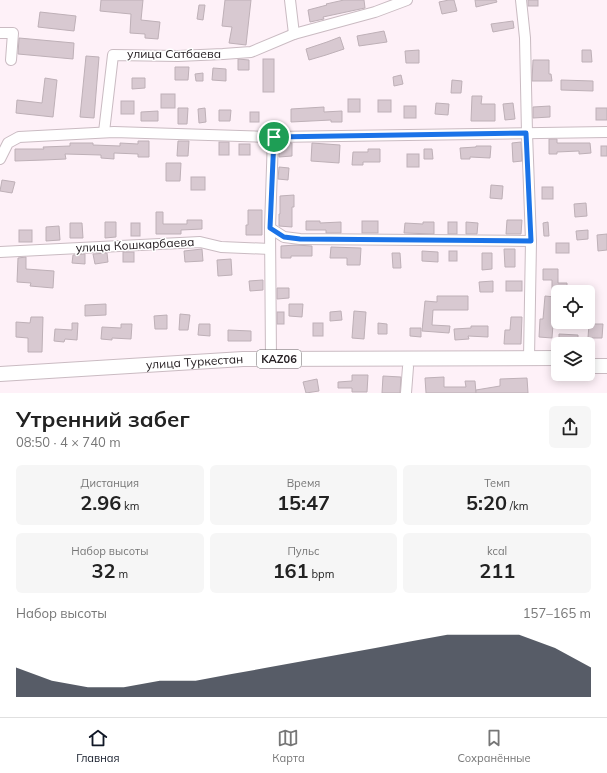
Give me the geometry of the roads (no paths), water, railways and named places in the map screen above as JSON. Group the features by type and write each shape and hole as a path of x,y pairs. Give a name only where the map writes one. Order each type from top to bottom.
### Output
{"highway":[{"name":"улица Туркестан","path":"0,382 243,364 271,359 551,358"},
{"path":"595,358 607,358"},
{"name":"улица Туркестан","path":"0,374 243,364 408,367 551,366"},
{"path":"595,366 607,366"}],"street":[{"path":"290,0 294,34 374,12 407,0"},
{"path":"521,0 525,38 526,133 531,241 529,358"},
{"path":"0,33 13,33 11,60"},
{"name":"улица Сатбаева","path":"104,132 113,55 178,56 251,52 294,34"},
{"path":"0,159 8,143 19,137 104,132 274,137 607,132"},
{"path":"271,359 270,228 274,137"},
{"path":"270,228 284,237 300,239 531,241"},
{"name":"улица Кошкарбаева","path":"0,252 200,242 221,247 270,249"},
{"path":"406,393 408,367"}]}
